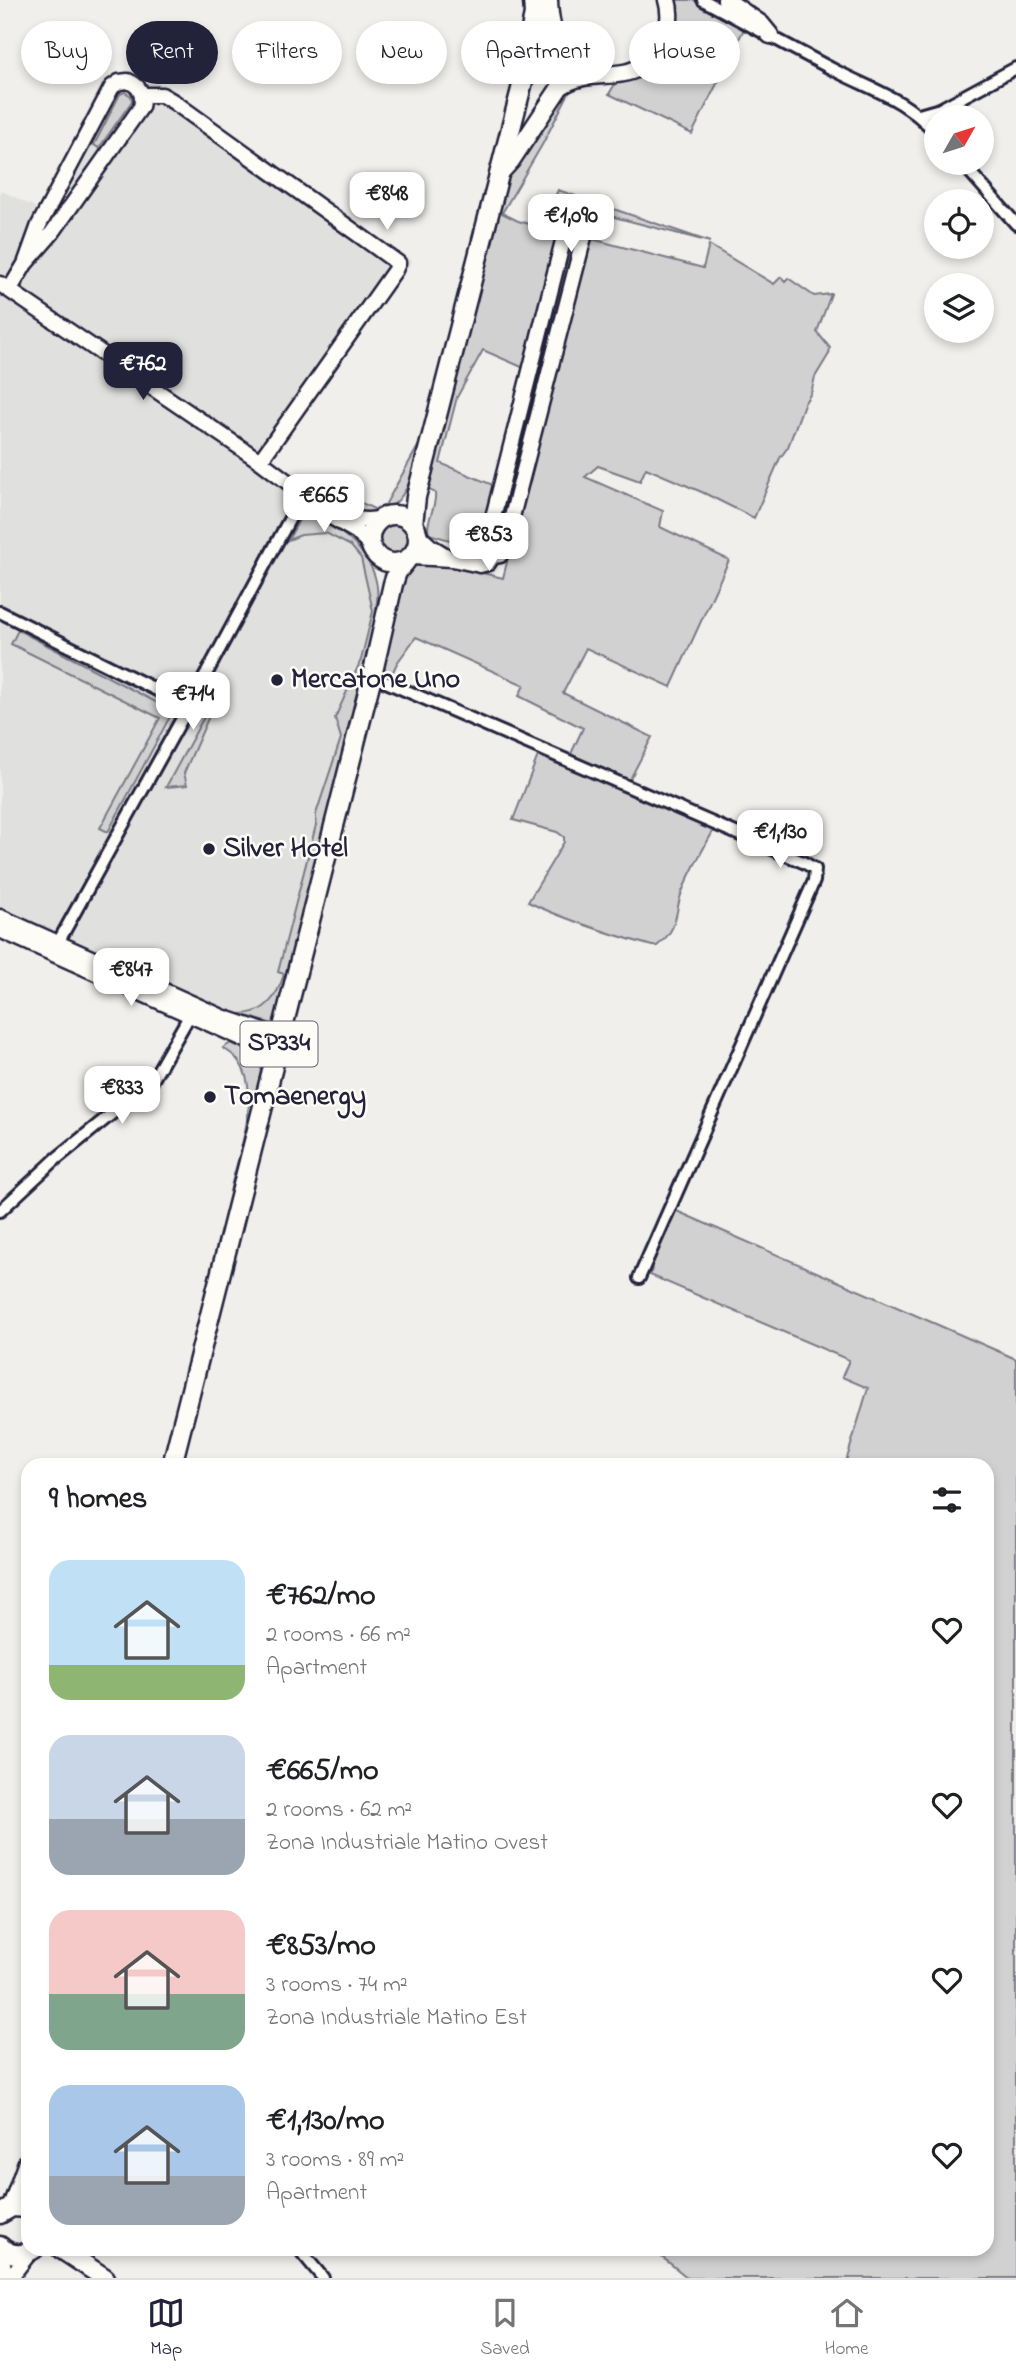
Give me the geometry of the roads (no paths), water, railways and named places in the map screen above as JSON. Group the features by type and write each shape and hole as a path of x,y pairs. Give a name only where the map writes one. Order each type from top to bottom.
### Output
{"main road":[{"path":"532,0 532,21"},
{"path":"547,0 552,21"},
{"name":"SP334","path":"540,21 547,0"},
{"path":"615,73 626,73 642,66 666,38 670,16 667,0"},
{"path":"726,0 751,16 770,35"},
{"name":"SP334","path":"174,1458 397,572 417,547 414,507 522,84"},
{"path":"501,172 560,87 566,84"},
{"name":"SP334","path":"384,623 383,577 373,550 372,531 404,500 425,464"},
{"path":"386,517 402,516 416,529"},
{"path":"373,550 387,562 398,564 409,559"},
{"path":"9,2210 21,2180"},
{"path":"0,2248 12,2254 21,2252"},
{"path":"71,2256 104,2278"}],"street":[{"path":"703,0 845,76 894,99 924,120"},
{"path":"919,115 940,109 1016,68"},
{"path":"25,264 39,225 112,87 119,82 128,81 135,84 142,95 141,107 52,233 25,264 3,288 260,461 320,510 356,532 373,550"},
{"path":"142,95 162,95 174,102 398,263 260,461"},
{"path":"973,175 1016,224"},
{"path":"416,529 430,546 452,558 480,565 488,563 493,556 503,552 585,233 586,222 578,216 569,219 566,229 507,459 486,545 488,553 493,556"},
{"path":"542,322 560,327"},
{"path":"507,459 526,464"},
{"path":"304,495 351,518 371,520 386,517"},
{"path":"55,948 304,495"},
{"path":"409,559 452,558"},
{"path":"0,612 189,706"},
{"path":"372,676 815,869 816,876 639,1278"},
{"path":"0,916 55,948 192,1010 222,1017 279,1045"},
{"path":"0,930 55,948"},
{"path":"0,1211 56,1159 152,1081 192,1010"},
{"path":"0,2248 8,2278"},
{"path":"8,2278 27,2256"},
{"path":"305,2256 323,2278"}],"place":[{"name":"Mercatone Uno","path":"277,680"},
{"name":"Silver Hotel","path":"209,849"},
{"name":"Tomaenergy","path":"210,1097"}]}
